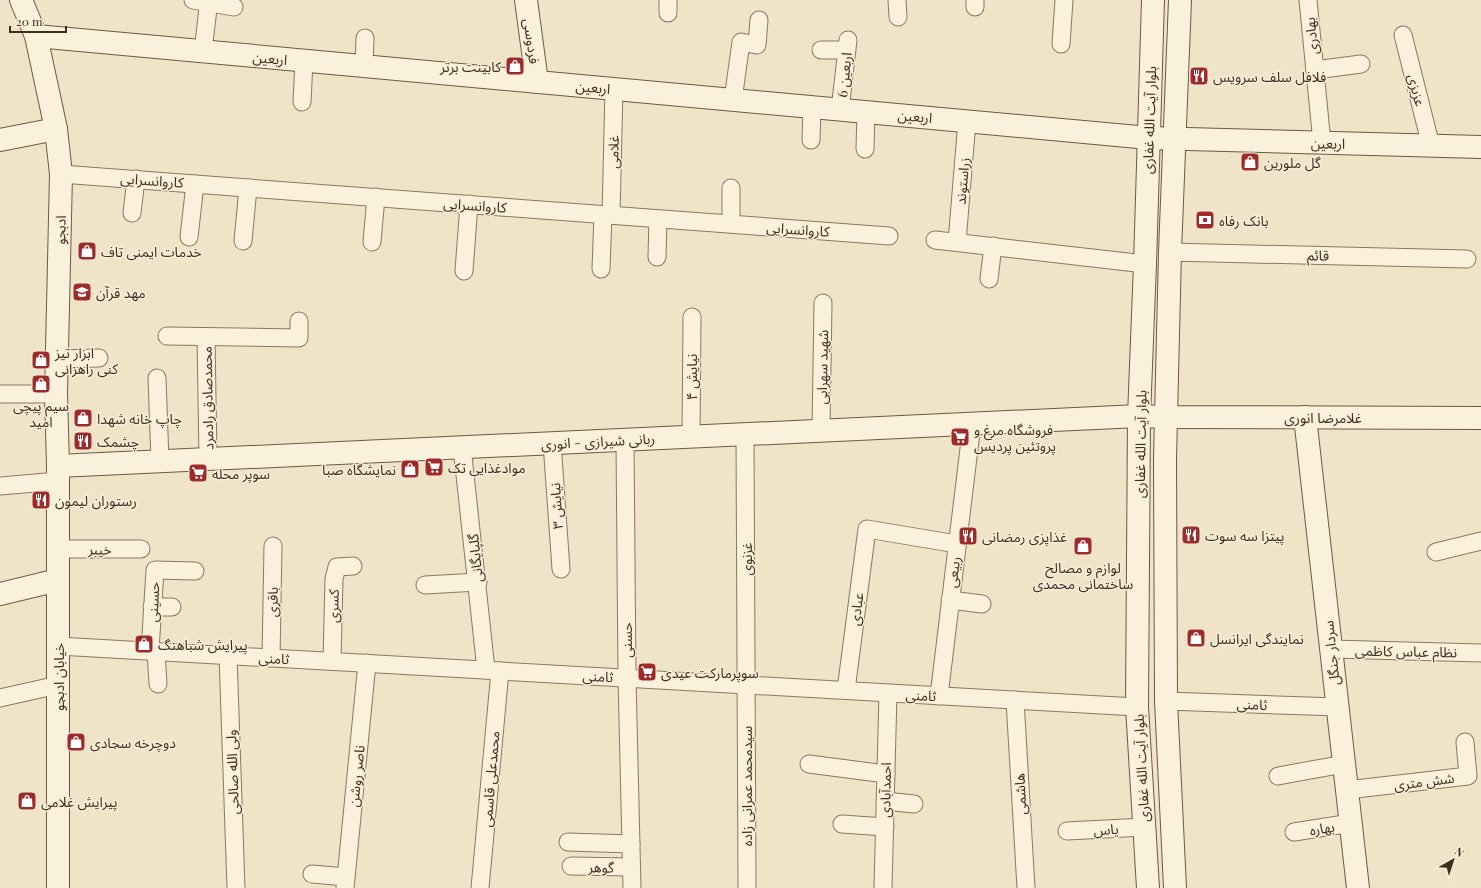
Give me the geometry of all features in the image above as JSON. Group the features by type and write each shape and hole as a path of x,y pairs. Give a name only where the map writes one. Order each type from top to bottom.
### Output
{"street":[{"name":"ادبجو","path":"21,0 36,36 56,129 62,174 56,394 58,474"},
{"name":"فردوسی","path":"526,0 537,82"},
{"path":"897,0 898,17"},
{"path":"1060,44 1064,0"},
{"name":"بلوار آیت الله غفاری","path":"1148,888 1137,707 1139,416 1153,0"},
{"name":"بلوار آیت الله غفاری","path":"1175,888 1166,701 1166,417 1170,252 1180,0"},
{"name":"بهادری","path":"1308,0 1322,143"},
{"path":"203,51 203,1 234,7"},
{"path":"732,100 740,42 757,45 759,20"},
{"name":"عزیزی","path":"1403,35 1431,146"},
{"name":"اربعین","path":"36,36 1149,138 1481,147"},
{"path":"364,66 365,38"},
{"name":"اربعین 6","path":"820,50 847,45 840,110"},
{"path":"302,102 304,61"},
{"path":"1315,70 1361,64"},
{"name":"غلامی","path":"601,269 607,215 614,89"},
{"path":"811,140 812,107"},
{"path":"865,148 866,112"},
{"name":"زراستوند","path":"957,242 967,121"},
{"path":"0,140 56,129"},
{"name":"کاروانسرایی","path":"62,174 889,236"},
{"path":"132,214 136,179"},
{"path":"189,237 195,184"},
{"path":"243,241 248,188"},
{"path":"731,188 731,224"},
{"path":"372,242 376,197"},
{"path":"464,271 470,204"},
{"path":"657,257 658,219"},
{"path":"935,240 1145,264"},
{"path":"989,279 993,246"},
{"name":"قائم","path":"1170,252 1467,259"},
{"name":"شهید سهرابی","path":"821,431 823,303"},
{"name":"نیایش ۴","path":"691,436 692,316"},
{"path":"167,336 299,338 299,321"},
{"name":"محمدصادق رادمرد","path":"206,337 208,459"},
{"path":"57,359 99,358"},
{"path":"157,378 160,461"},
{"path":"0,394 56,394"},
{"name":"غلامرضا انوری","path":"1139,416 1481,418"},
{"name":"ربانی شیرازی - انوری","path":"58,474 160,461 1139,416"},
{"name":"سردار جنگل","path":"1304,417 1358,888"},
{"name":"ربیعی","path":"939,696 972,424"},
{"name":"غزنوی","path":"746,434 746,685"},
{"name":"حسنی","path":"625,440 627,678 632,888"},
{"name":"نیایش ۳","path":"552,443 560,569"},
{"name":"گلپایگانی","path":"462,447 478,582 493,670"},
{"path":"0,486 58,474"},
{"name":"خیابان ادبجو","path":"58,474 58,888"},
{"name":"عبادی","path":"846,690 867,529 957,544"},
{"path":"1436,552 1481,541"},
{"name":"باقری","path":"271,658 273,546"},
{"name":"خیبر","path":"58,549 141,549"},
{"name":"کسری","path":"332,661 334,580 338,567 353,566"},
{"name":"حسینی","path":"158,684 153,651 152,607 155,570 195,571"},
{"path":"0,594 58,580"},
{"path":"425,584 478,582"},
{"path":"950,600 982,604"},
{"path":"152,607 172,607"},
{"name":"ثامنی","path":"58,646 1137,707"},
{"name":"نظام عباس کاظمی","path":"1331,650 1481,653"},
{"name":"ولی الله صالحی","path":"228,656 236,888"},
{"name":"ناصر روشن","path":"345,882 367,663"},
{"name":"محمدعلی قاسمی","path":"480,888 493,670"},
{"path":"0,698 58,685"},
{"name":"سیدمحمد عمرانی زاده","path":"746,685 747,888"},
{"name":"احمدآبادی","path":"883,888 888,693"},
{"name":"هاشمی","path":"1015,700 1026,888"},
{"name":"ثامنی","path":"1166,701 1337,707"},
{"name":"شش متری","path":"1347,790 1468,776 1465,742"},
{"path":"809,764 886,774"},
{"path":"1278,776 1344,764"},
{"path":"885,801 914,804"},
{"name":"بهاره","path":"1294,832 1351,823"},
{"path":"842,824 884,826"},
{"name":"یاس","path":"1067,831 1144,827"},
{"path":"568,842 631,844"},
{"name":"گوهر","path":"571,866 632,867"},
{"path":"312,874 345,882"}],"place":[{"name":"کابینت برتر","path":"515,66"},
{"name":"فلافل سلف سرویس","path":"1199,76"},
{"name":"گل ملورین","path":"1250,162"},
{"name":"بانک رفاه","path":"1205,220"},
{"name":"خدمات ایمنی تاف","path":"87,251"},
{"name":"مهد قرآن","path":"82,292"},
{"name":"ابزار تیز کنی راهزانی","path":"41,360"},
{"name":"سیم پیچی امید","path":"41,384"},
{"name":"چاپ خانه شهدا","path":"83,418"},
{"name":"فروشگاه مرغ و پروتئین پردیس","path":"960,437"},
{"name":"چشمک","path":"83,441"},
{"name":"موادغذایی تک","path":"434,467"},
{"name":"نمایشگاه صبا","path":"410,469"},
{"name":"سوپر محله","path":"198,473"},
{"name":"رستوران لیمون","path":"41,500"},
{"name":"پیتزا سه سوت","path":"1191,535"},
{"name":"غذاپزی رمضانی","path":"968,536"},
{"name":"لوازم و مصالح ساختمانی محمدی","path":"1083,546"},
{"name":"نمایندگی ایرانسل","path":"1196,638"},
{"name":"پیرایش شباهنگ","path":"144,644"},
{"name":"سوپرمارکت عیدی","path":"647,672"},
{"name":"دوچرخه سجادی","path":"76,742"},
{"name":"پیرایش غلامی","path":"27,801"}]}
